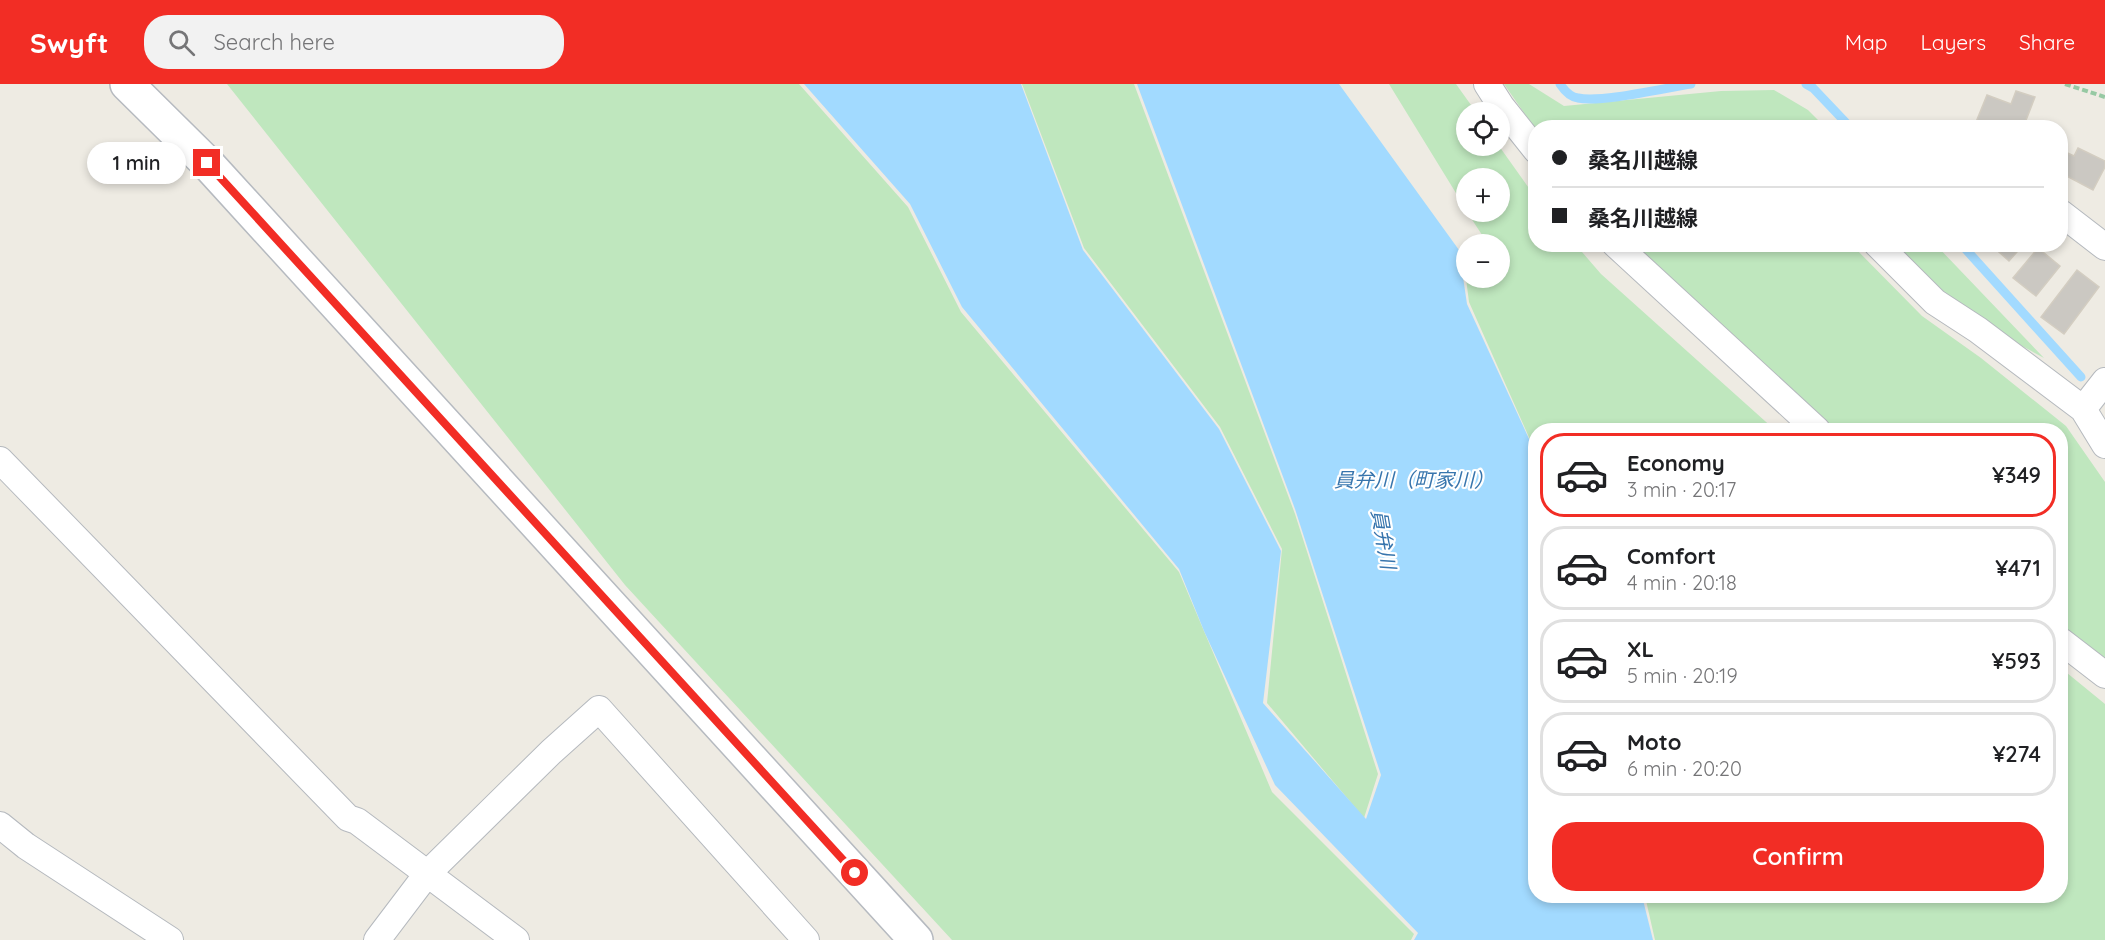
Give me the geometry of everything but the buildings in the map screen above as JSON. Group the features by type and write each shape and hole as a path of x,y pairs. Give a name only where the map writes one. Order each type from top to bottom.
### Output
{"main road":[{"path":"127,84 207,163 916,940"}],"street":[{"path":"1487,84 1528,140"},
{"path":"2068,218 2105,246"},
{"path":"1624,252 1809,423"},
{"path":"1885,252 1935,302 1978,330 2083,409 2105,445"},
{"path":"2083,409 2105,381"},
{"path":"0,460 348,818 357,821 516,940"},
{"path":"2068,646 2105,675"},
{"path":"377,940 427,874 551,752 599,710 806,940"},
{"path":"0,825 26,846 170,940"}],"path":[{"path":"2065,84 2105,97"}],"green space":[{"path":"227,84 799,84 908,207 961,312 1179,572 1272,792 1414,934 1411,940 952,940 625,585"},
{"path":"1022,84 1134,84 1295,514 1378,774 1364,818 1267,703 1282,549 1220,427 1084,248"},
{"path":"1389,84 1456,84 1469,102 1456,102 1456,156 1506,156 1528,187 1528,252 1582,252 1601,274 1767,423 1528,423 1528,435 1469,302 1467,288 1510,288 1510,234 1481,234 1474,222 1510,222 1510,168 1456,168 1456,193"},
{"path":"1504,84 1529,84 1564,106 1721,91 1774,90 1808,110 1818,120 1529,120"},
{"path":"1636,252 1859,252 1922,316 1981,358 2062,423 1825,423"},
{"path":"1899,252 1943,252 2044,358 1947,305"},
{"path":"2068,429 2105,482 2105,659 2068,630"},
{"path":"2068,674 2105,704 2105,940 1655,940 1647,903 2068,903"}],"water":[{"name":"員弁川（町家川）","path":"804,84 1021,84 1083,250 1219,429 1281,551 1263,703 1366,819 1381,775 1295,509 1137,84 1339,84 1456,246 1456,288 1465,288 1467,304 1528,437 1528,903 1644,903 1653,940 1414,940 1418,933 1275,785 1204,631 1179,569 962,307 910,204"}],"waterway":[{"path":"1560,84 1572,96 1588,99 1617,97 1691,84"},
{"path":"1806,84 1813,88 1843,120"},
{"path":"1968,252 2081,377"}],"route":[{"path":"207,163 855,873"}],"water label":[{"name":"員弁川","path":"1384,539"}]}
